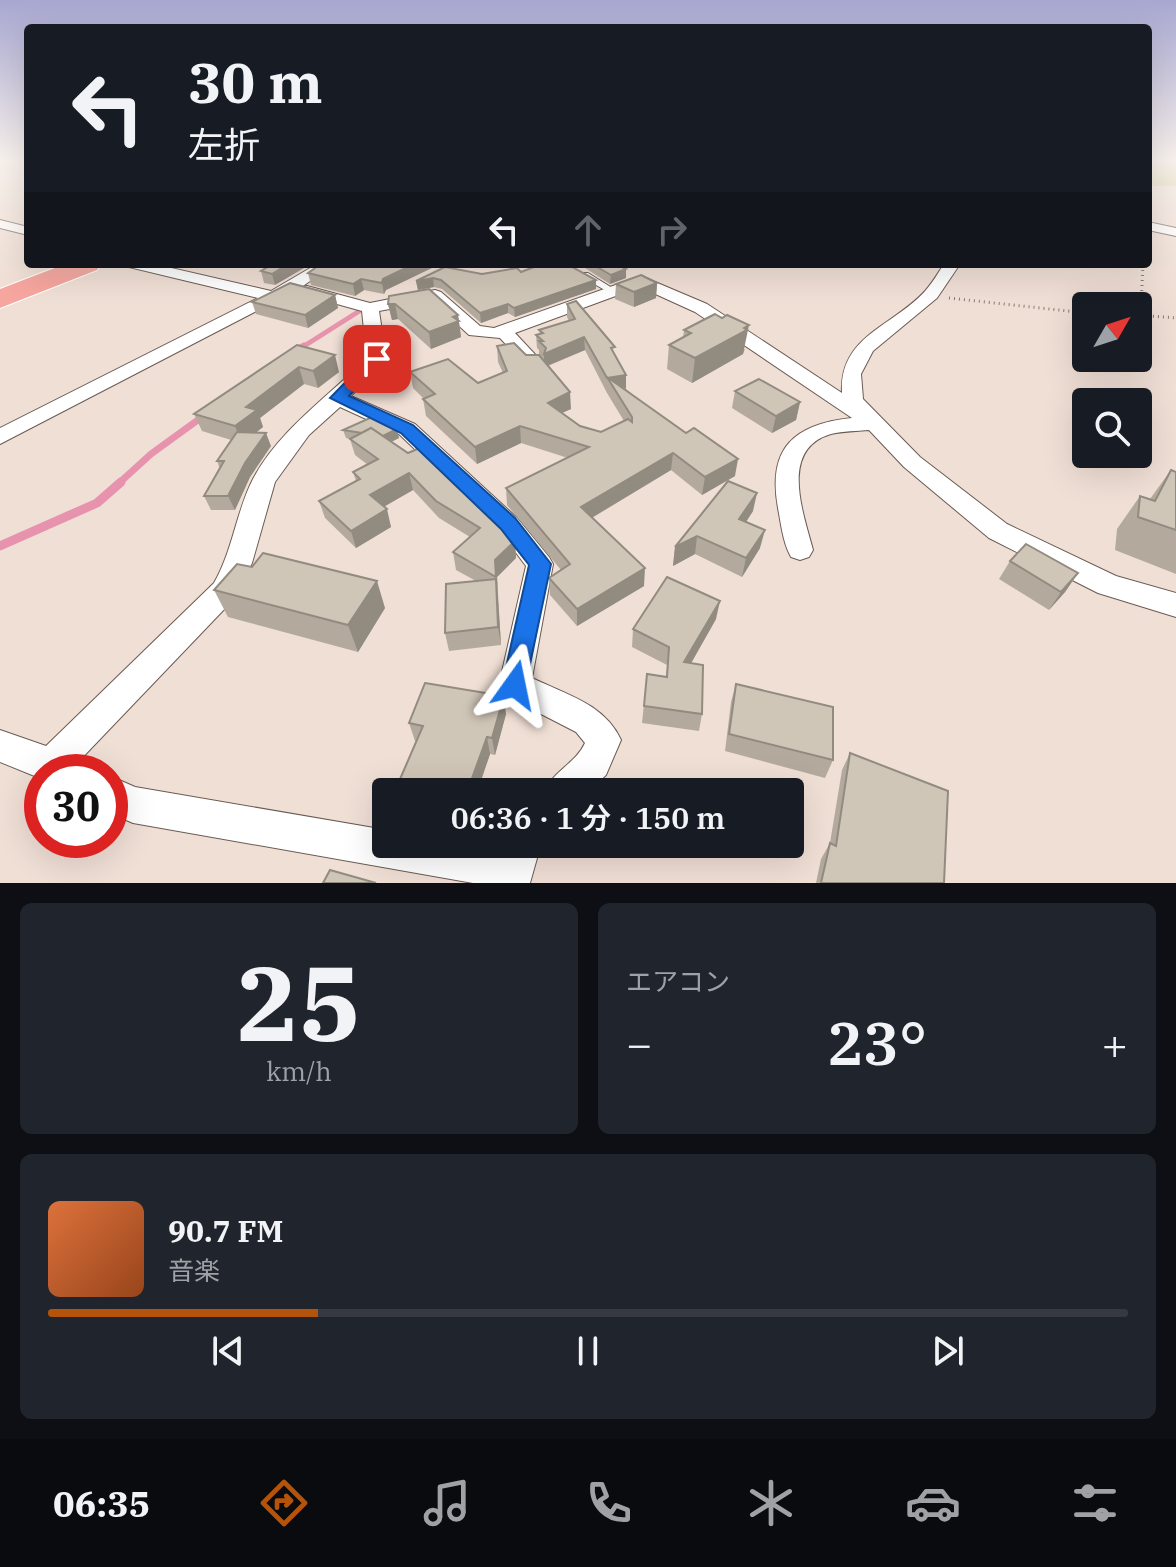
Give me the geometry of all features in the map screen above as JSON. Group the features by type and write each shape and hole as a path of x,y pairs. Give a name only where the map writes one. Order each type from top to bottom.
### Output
{"highway":[{"path":"0,299 78,268"}],"street":[{"path":"0,224 24,230"},
{"path":"1152,227 1176,232"},
{"path":"151,268 272,296"},
{"path":"0,437 291,287 321,268"},
{"path":"949,268 931,295 865,348 851,374 853,400 912,462 998,531 1108,585 1176,605"},
{"path":"367,306 424,280"},
{"path":"291,287 367,306 435,295 475,331 495,334 641,281 701,308 873,423"},
{"path":"73,754 224,591 239,563 264,481 301,430 377,359 367,306"},
{"path":"503,331 535,364"},
{"path":"338,398 407,429 508,524 540,564 515,685 588,721 604,740 594,763 577,778"},
{"path":"800,550 784,479 791,452 806,436 823,429 873,423"},
{"path":"0,746 24,755"},
{"path":"128,803 480,865 508,883 517,858"}],"lane":[{"path":"577,271 613,291"}],"path":[{"path":"1142,292 1143,268"},
{"path":"931,295 1072,311"},
{"path":"1152,316 1176,318"}],"building":[{"path":"266,268 282,268 272,274 261,271"},
{"path":"315,268 406,268 383,279 382,283 361,279 353,284 308,273"},
{"path":"443,268 482,274 517,268 521,272 532,268 574,268 596,280 514,308 508,304 480,313 441,280 416,281"},
{"path":"599,268 626,269 611,275"},
{"path":"641,275 657,283 634,292 616,284"},
{"path":"290,283 335,295 305,315 252,302"},
{"path":"429,289 458,315 453,317 459,321 429,332 395,304 388,304 389,296"},
{"path":"576,301 615,347 611,348 626,375 607,378 584,337 544,354 546,348 536,335 543,333 539,330 575,319 567,304"},
{"path":"715,314 722,318 727,315 749,325 744,328 747,330 695,358 669,345 691,333 684,330"},
{"path":"514,343 526,355 539,355 570,392 548,403 580,426 601,432 628,419 632,422 632,417 607,377 686,433 694,428 738,459 705,477 673,453 581,507 645,568 577,609 549,578 570,564 506,488 589,447 520,426 475,447 423,399 435,394 410,372 448,359 478,383 507,371 497,346"},
{"path":"297,345 335,355 313,371 299,367 246,407 257,410 235,426 194,414"},
{"path":"759,379 800,402 776,416 735,391"},
{"path":"372,417 397,429 383,436 371,428 362,433 343,430"},
{"path":"371,428 408,453 422,447 495,515 515,541 495,560 496,577 453,552 480,528 436,501 409,473 370,495 387,509 351,531 319,501 360,479 353,472 378,459 350,439"},
{"path":"237,432 266,433 245,463 228,496 204,496 224,461 217,461"},
{"path":"1171,470 1176,472 1176,530 1138,517 1140,496 1155,501"},
{"path":"728,481 757,493 739,519 765,530 746,558 697,536 675,547"},
{"path":"1026,544 1078,573 1061,592 1010,561"},
{"path":"263,553 377,581 348,625 214,590 237,564 252,567"},
{"path":"667,577 720,601 684,662 703,665 702,714 644,706 647,674 667,677 669,647 633,629"},
{"path":"496,579 498,627 445,633 446,584"},
{"path":"425,683 504,696 492,738 487,737 472,778 400,778 423,726 409,723"},
{"path":"736,684 833,707 833,760 729,734"},
{"path":"850,753 948,791 944,883 821,883 830,843 836,846"},
{"path":"330,870 376,883 323,883"}],"waterway":[{"path":"301,348 361,310"},
{"path":"297,350 304,346"},
{"path":"118,484 151,454 202,417"},
{"path":"0,546 97,503 121,482"}],"route":[{"path":"377,359 338,398 382,415 407,429 508,524 540,564 515,685"}]}
